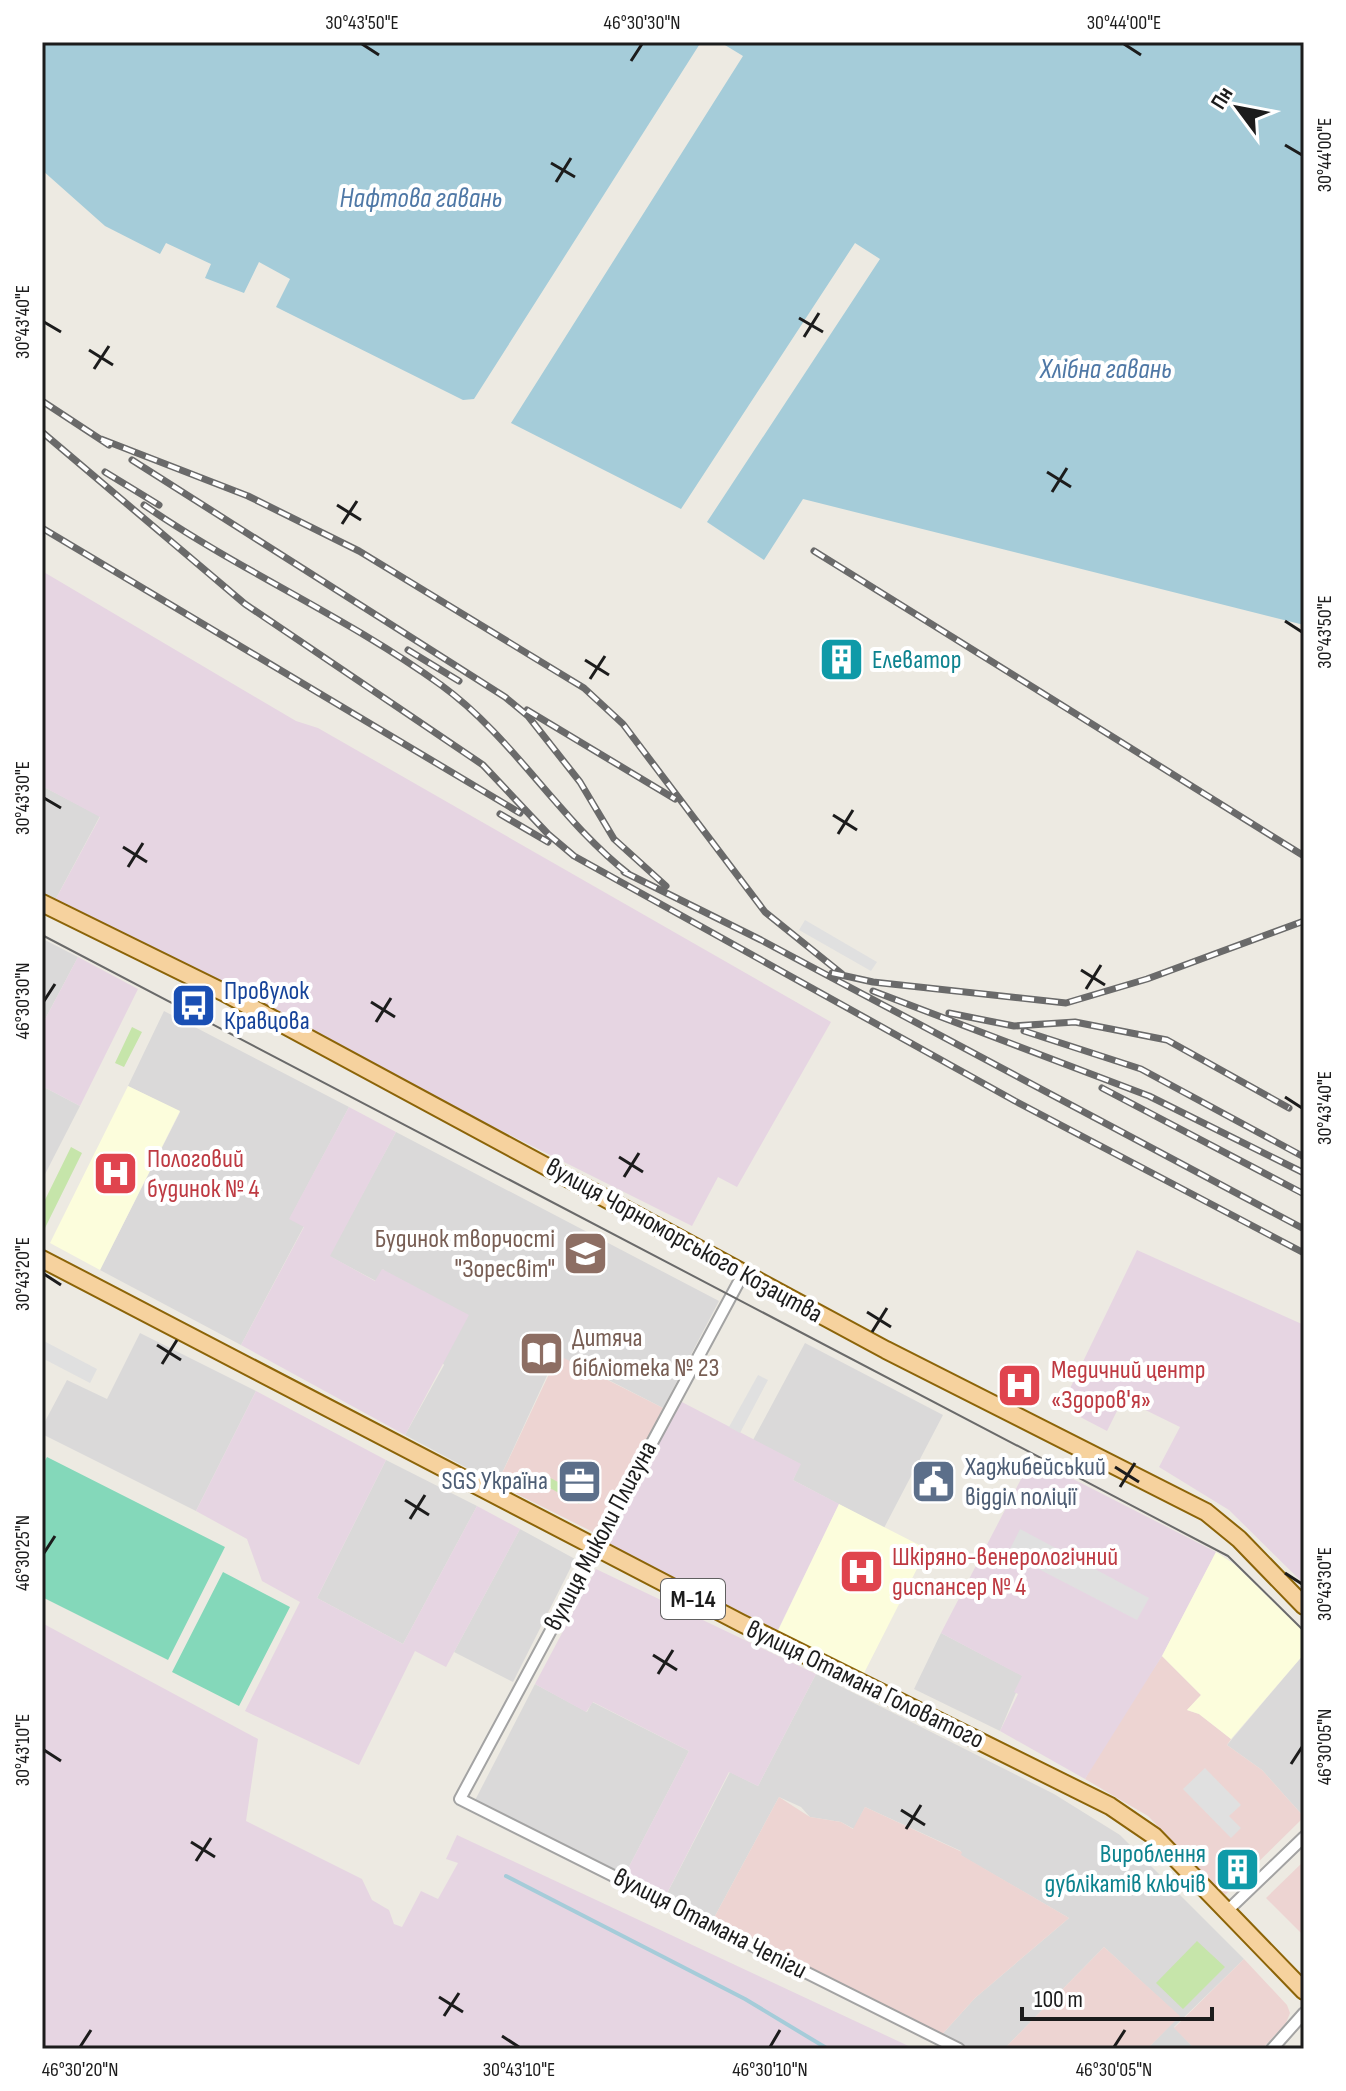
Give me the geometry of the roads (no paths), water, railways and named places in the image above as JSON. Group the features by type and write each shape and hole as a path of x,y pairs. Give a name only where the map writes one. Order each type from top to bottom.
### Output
{"main road":[{"name":"вулиця Чорноморського Козацтва","path":"42,903 223,992 743,1274 1206,1512 1239,1539 1304,1606"},
{"name":"вулиця Отамана Головатого","path":"42,1259 594,1548 1110,1806 1154,1836 1225,1913 1304,1991"}],"street":[{"name":"вулиця Миколи Плигуна","path":"460,1799 743,1274"},
{"name":"вулиця Отамана Чепіги","path":"460,1799 959,2049"},
{"path":"1225,1913 1304,1837"},
{"path":"1272,2049 1304,2013"}],"water":[{"name":"Нафтова гавань","path":"42,42 701,42 474,399 463,400 276,307 290,279 259,262 244,293 205,278 211,264 166,243 160,254 105,226 42,170"},
{"name":"Хлібна гавань","path":"720,42 1304,42 1304,625 803,499 764,560 707,522 880,259 855,243 681,509 511,423 743,56"}],"waterway":[{"path":"506,1876 745,1999 828,2049"}],"tram line":[{"path":"42,935 1228,1556 1304,1631"}],"railway":[{"path":"42,401 109,445"},
{"path":"42,432 245,604 483,765 548,834 574,856 1015,1101 1304,1253"},
{"path":"101,439 248,496 359,551 584,688 623,724 765,912 842,974"},
{"path":"132,460 505,697 528,716 580,782 614,839 666,886"},
{"path":"105,472 159,505"},
{"path":"144,505 180,529 368,637 441,685 491,729 581,830 630,875"},
{"path":"42,528 520,813"},
{"path":"814,551 1304,856"},
{"path":"408,650 459,681"},
{"path":"527,710 675,799"},
{"path":"500,814 548,842"},
{"path":"624,872 761,940 1304,1229"},
{"path":"832,973 873,982 1066,1003 1147,979 1304,921"},
{"path":"873,991 1149,1096 1304,1173"},
{"path":"949,1013 1014,1026 1075,1022 1167,1040 1289,1108"},
{"path":"1024,1031 1141,1069 1304,1157"},
{"path":"1102,1088 1304,1194"}],"place":[{"name":"Елеватор","path":"841,660"},
{"name":"Провулок Кравцова","path":"193,1006"},
{"name":"Пологовий будинок № 4","path":"116,1174"},
{"name":"Будинок творчості \"Зоресвіт\"","path":"586,1254"},
{"name":"Дитяча бібліотека № 23","path":"541,1353"},
{"name":"Медичний центр «Здоров'я»","path":"1020,1385"},
{"name":"SGS Україна","path":"579,1481"},
{"name":"Хаджибейський відділ поліції","path":"934,1482"},
{"name":"Шкіряно-венерологічний диспансер № 4","path":"861,1572"},
{"name":"Вироблення дублікатів ключів","path":"1237,1869"}]}
